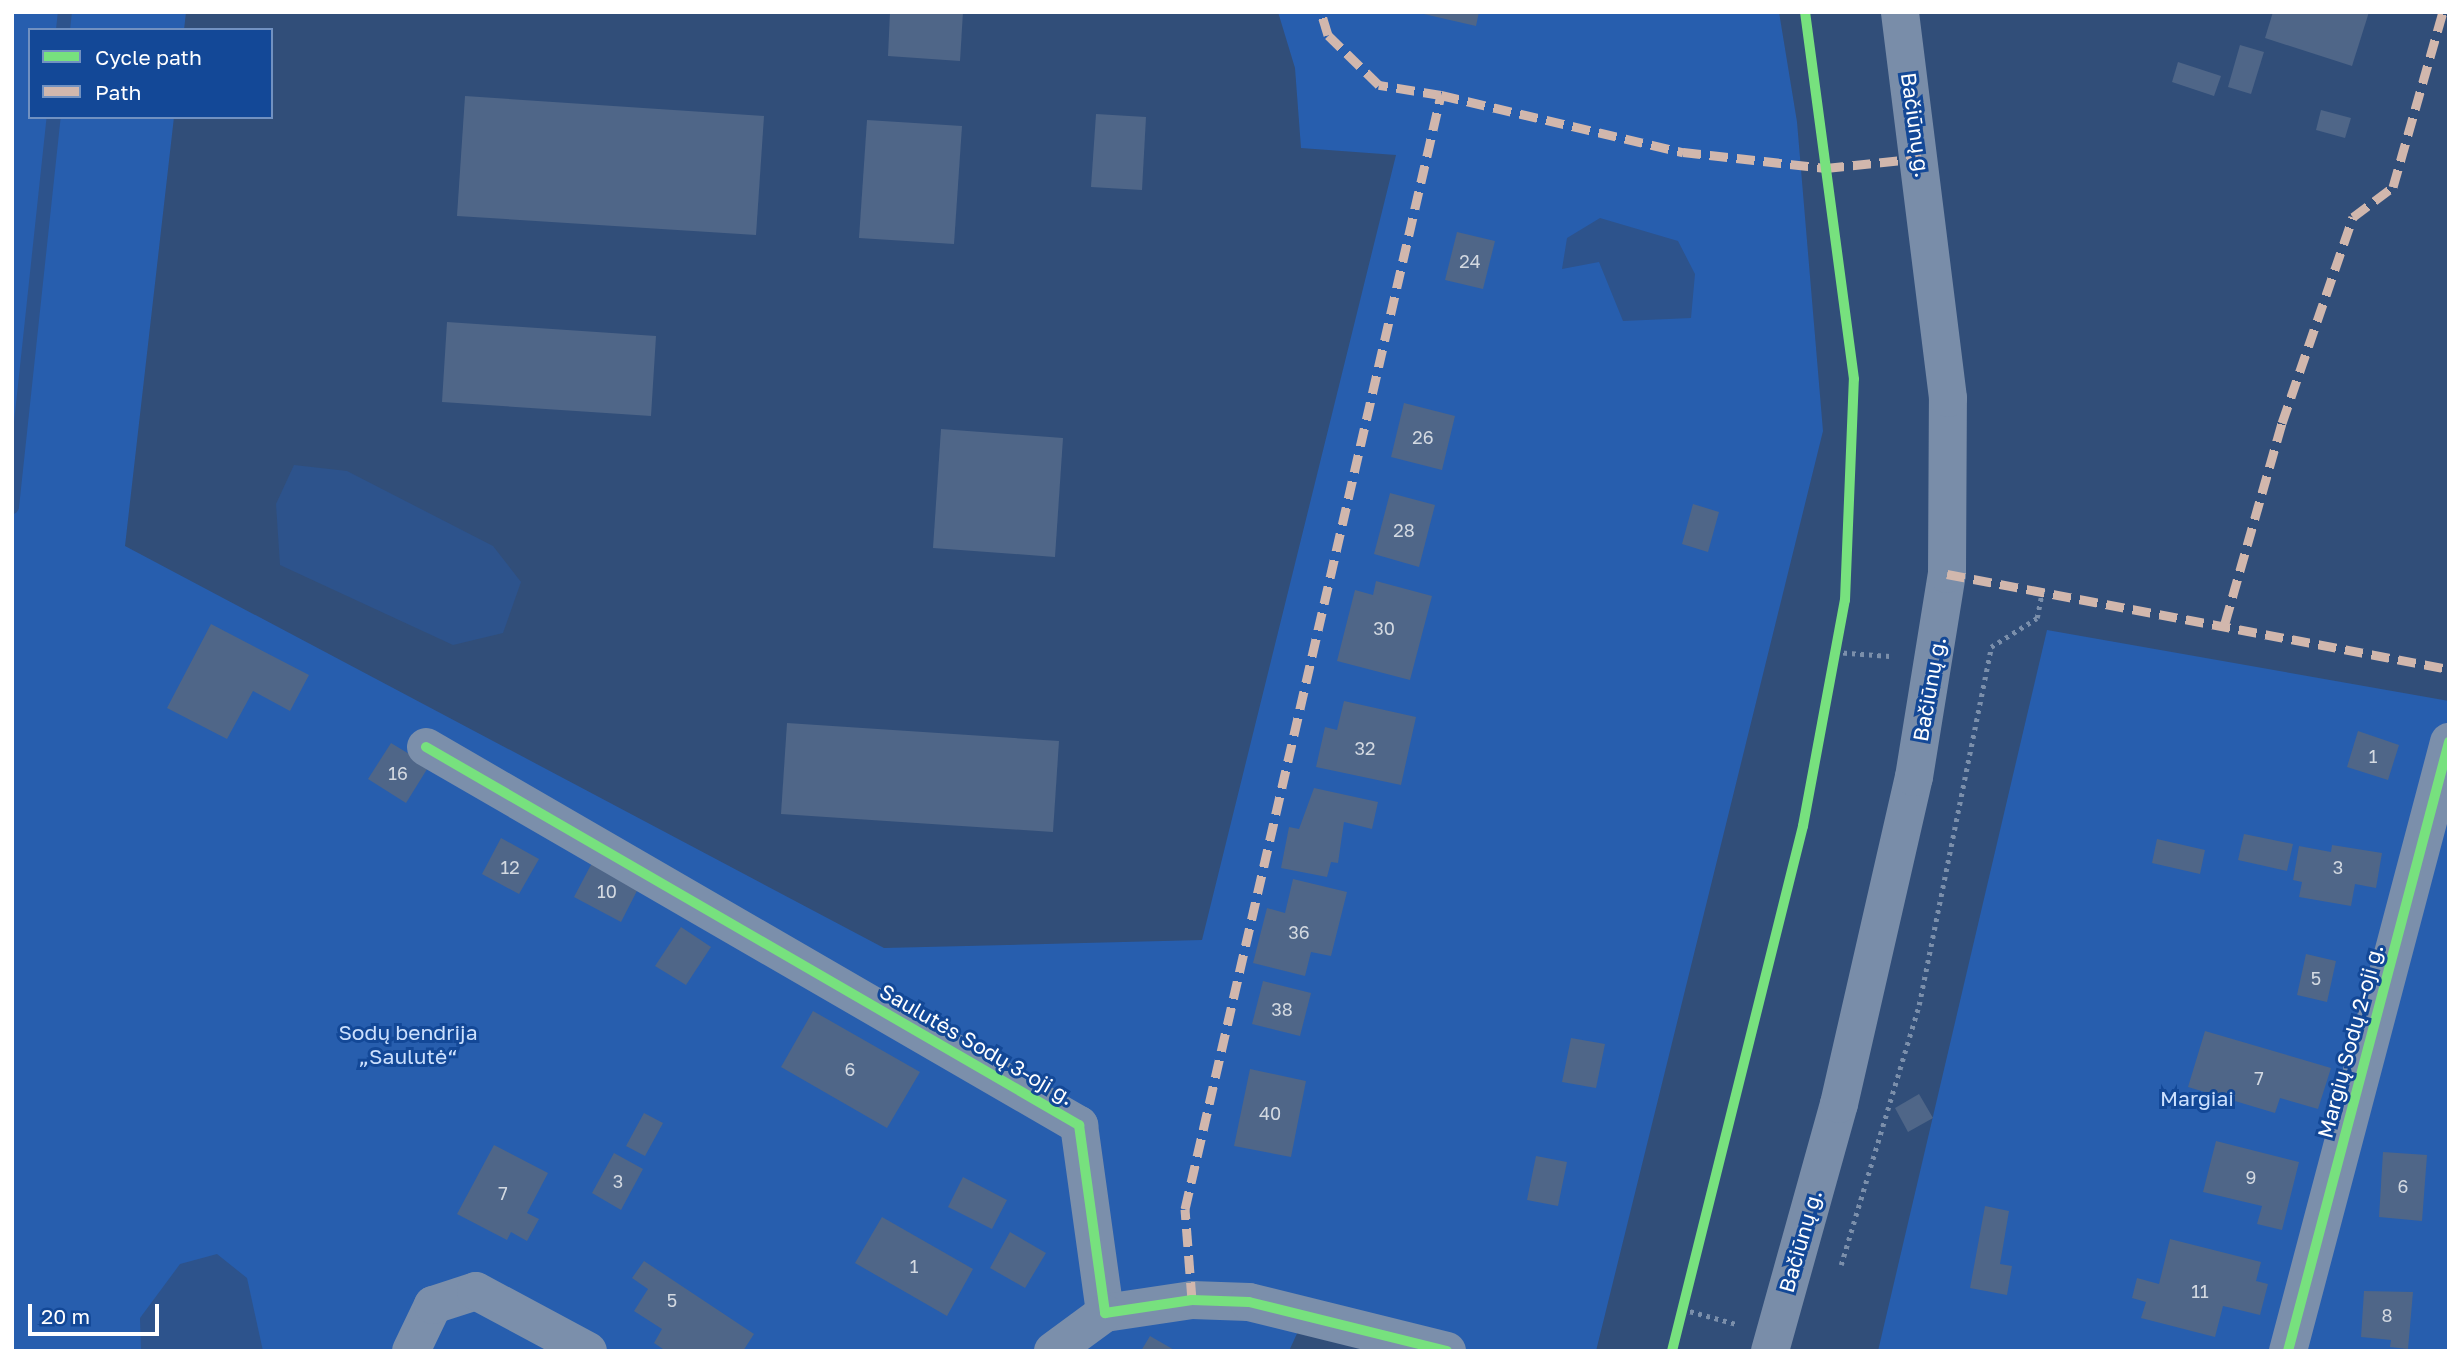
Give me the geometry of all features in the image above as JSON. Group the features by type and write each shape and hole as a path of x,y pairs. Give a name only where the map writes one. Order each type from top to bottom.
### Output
{"main road":[{"name":"Bačiūnų g.","path":"1770,1351 1839,1104 1934,660 1947,574 1948,398 1900,12"}],"street":[{"name":"Margių Sodų 2-oji g.","path":"2288,1351 2449,742"},
{"name":"Saulutės Sodų 3-oji g.","path":"426,747 1079,1125 1105,1313"},
{"path":"411,1351 433,1305 476,1291 587,1351"},
{"path":"1053,1351 1105,1313 1192,1300 1249,1302 1447,1351"}],"path":[{"path":"1836,1281 1919,1005 1991,647 2037,618 2043,588"},
{"path":"1835,652 1934,660"}],"green space":[{"name":"Sodų bendrija „Saulutė“","path":"12,12 186,12 184,28 28,28 28,119 174,119 125,546 884,948 1202,940 1396,155 1301,148 1295,68 1278,12 1779,12 1797,122 1823,431 1596,1351 1447,1351 1305,1316 1289,1351 12,1351"},
{"name":"Margiai","path":"2047,630 2449,701 2449,1351 1878,1351"}],"shaded area":[{"path":"1600,218 1678,241 1695,274 1691,318 1623,321 1599,262 1562,269 1567,238"},
{"path":"294,465 347,471 493,546 521,582 503,633 453,645 280,565 276,504"},
{"path":"217,1254 247,1278 263,1351 141,1351 140,1318 180,1264"}],"building":[{"path":"890,12 963,12 960,61 888,56"},
{"path":"1415,12 1479,12 1476,26"},
{"path":"2273,12 2369,12 2352,66 2265,38"},
{"path":"2240,45 2264,52 2251,94 2228,87"},
{"path":"2178,62 2221,76 2214,96 2172,82"},
{"path":"465,96 764,116 756,235 457,216"},
{"path":"2321,110 2351,118 2345,138 2316,130"},
{"path":"1096,114 1146,117 1142,190 1091,187"},
{"path":"867,120 962,126 954,244 859,238"},
{"path":"1457,232 1495,241 1483,289 1445,280"},
{"path":"447,322 656,336 651,416 442,402"},
{"path":"1404,403 1455,416 1442,470 1391,457"},
{"path":"941,429 1063,438 1055,557 933,548"},
{"path":"1390,493 1435,505 1419,567 1374,554"},
{"path":"1693,504 1719,512 1708,552 1682,544"},
{"path":"1376,581 1432,596 1410,680 1337,661 1355,590 1373,595"},
{"path":"211,624 309,675 290,711 253,691 227,739 167,708"},
{"path":"1344,701 1416,717 1401,785 1316,767 1325,727 1337,730"},
{"path":"787,723 1059,741 1053,832 781,814"},
{"path":"2358,731 2399,745 2388,780 2347,767"},
{"path":"391,743 429,766 406,803 368,779"},
{"path":"1314,788 1378,802 1372,829 1344,822 1338,863 1331,862 1327,877 1281,868 1289,827 1299,829"},
{"path":"2244,834 2293,844 2287,871 2238,860"},
{"path":"501,838 539,859 519,894 482,874"},
{"path":"2157,839 2205,850 2200,874 2152,863"},
{"path":"2332,845 2382,853 2376,888 2355,884 2351,906 2299,897 2302,882 2293,880 2299,846 2331,852"},
{"path":"593,861 640,885 621,922 574,897"},
{"path":"1293,879 1347,892 1331,956 1311,952 1305,976 1253,963 1267,908 1285,913"},
{"path":"681,927 711,947 686,985 655,966"},
{"path":"2306,954 2336,961 2327,1002 2297,995"},
{"path":"1263,981 1311,993 1300,1036 1252,1024"},
{"path":"813,1011 920,1072 887,1128 781,1067"},
{"path":"2205,1031 2331,1068 2318,1109 2280,1098 2275,1113 2188,1087"},
{"path":"1571,1038 1605,1044 1596,1088 1562,1082"},
{"path":"1250,1069 1306,1081 1291,1157 1234,1146"},
{"path":"1919,1094 1933,1118 1908,1132 1895,1108"},
{"path":"644,1113 663,1123 645,1156 626,1146"},
{"path":"2216,1141 2299,1162 2282,1230 2257,1224 2262,1206 2203,1192"},
{"path":"494,1145 548,1173 527,1213 539,1219 527,1241 511,1232 507,1240 457,1214"},
{"path":"2383,1152 2427,1155 2422,1221 2379,1217"},
{"path":"614,1153 643,1169 621,1210 592,1193"},
{"path":"1536,1156 1567,1162 1558,1206 1527,1200"},
{"path":"963,1177 1007,1200 992,1229 948,1207"},
{"path":"1985,1206 2009,1211 2000,1264 2012,1266 2007,1295 1970,1288"},
{"path":"882,1217 973,1269 947,1316 855,1263"},
{"path":"1010,1232 1046,1253 1025,1288 990,1268"},
{"path":"2170,1239 2261,1262 2256,1281 2268,1284 2260,1315 2223,1306 2215,1337 2141,1318 2146,1302 2132,1298 2137,1278 2159,1284"},
{"path":"644,1261 754,1334 743,1351 666,1351 654,1343 662,1329 634,1311 648,1289 632,1278"},
{"path":"2364,1291 2413,1292 2408,1349 2390,1347 2391,1340 2361,1337"},
{"path":"1150,1336 1176,1351 1141,1351"}],"waterway":[{"path":"63,28 65,12"},
{"path":"12,507 54,119"}],"marked path":[{"path":"1192,1300 1185,1209 1441,95 1379,85 1328,35 1321,12"},
{"path":"2225,623 2282,423 2353,217 2393,187 2443,12"},
{"path":"1441,95 1683,152 1826,168 1921,158"},
{"path":"1947,574 2449,669"}],"cycle path":[{"path":"1672,1351 1803,826 1845,600 1854,379 1805,12"},
{"path":"2288,1351 2449,742"},
{"path":"426,747 1079,1125 1105,1313 1192,1300 1249,1302 1447,1351"}]}
